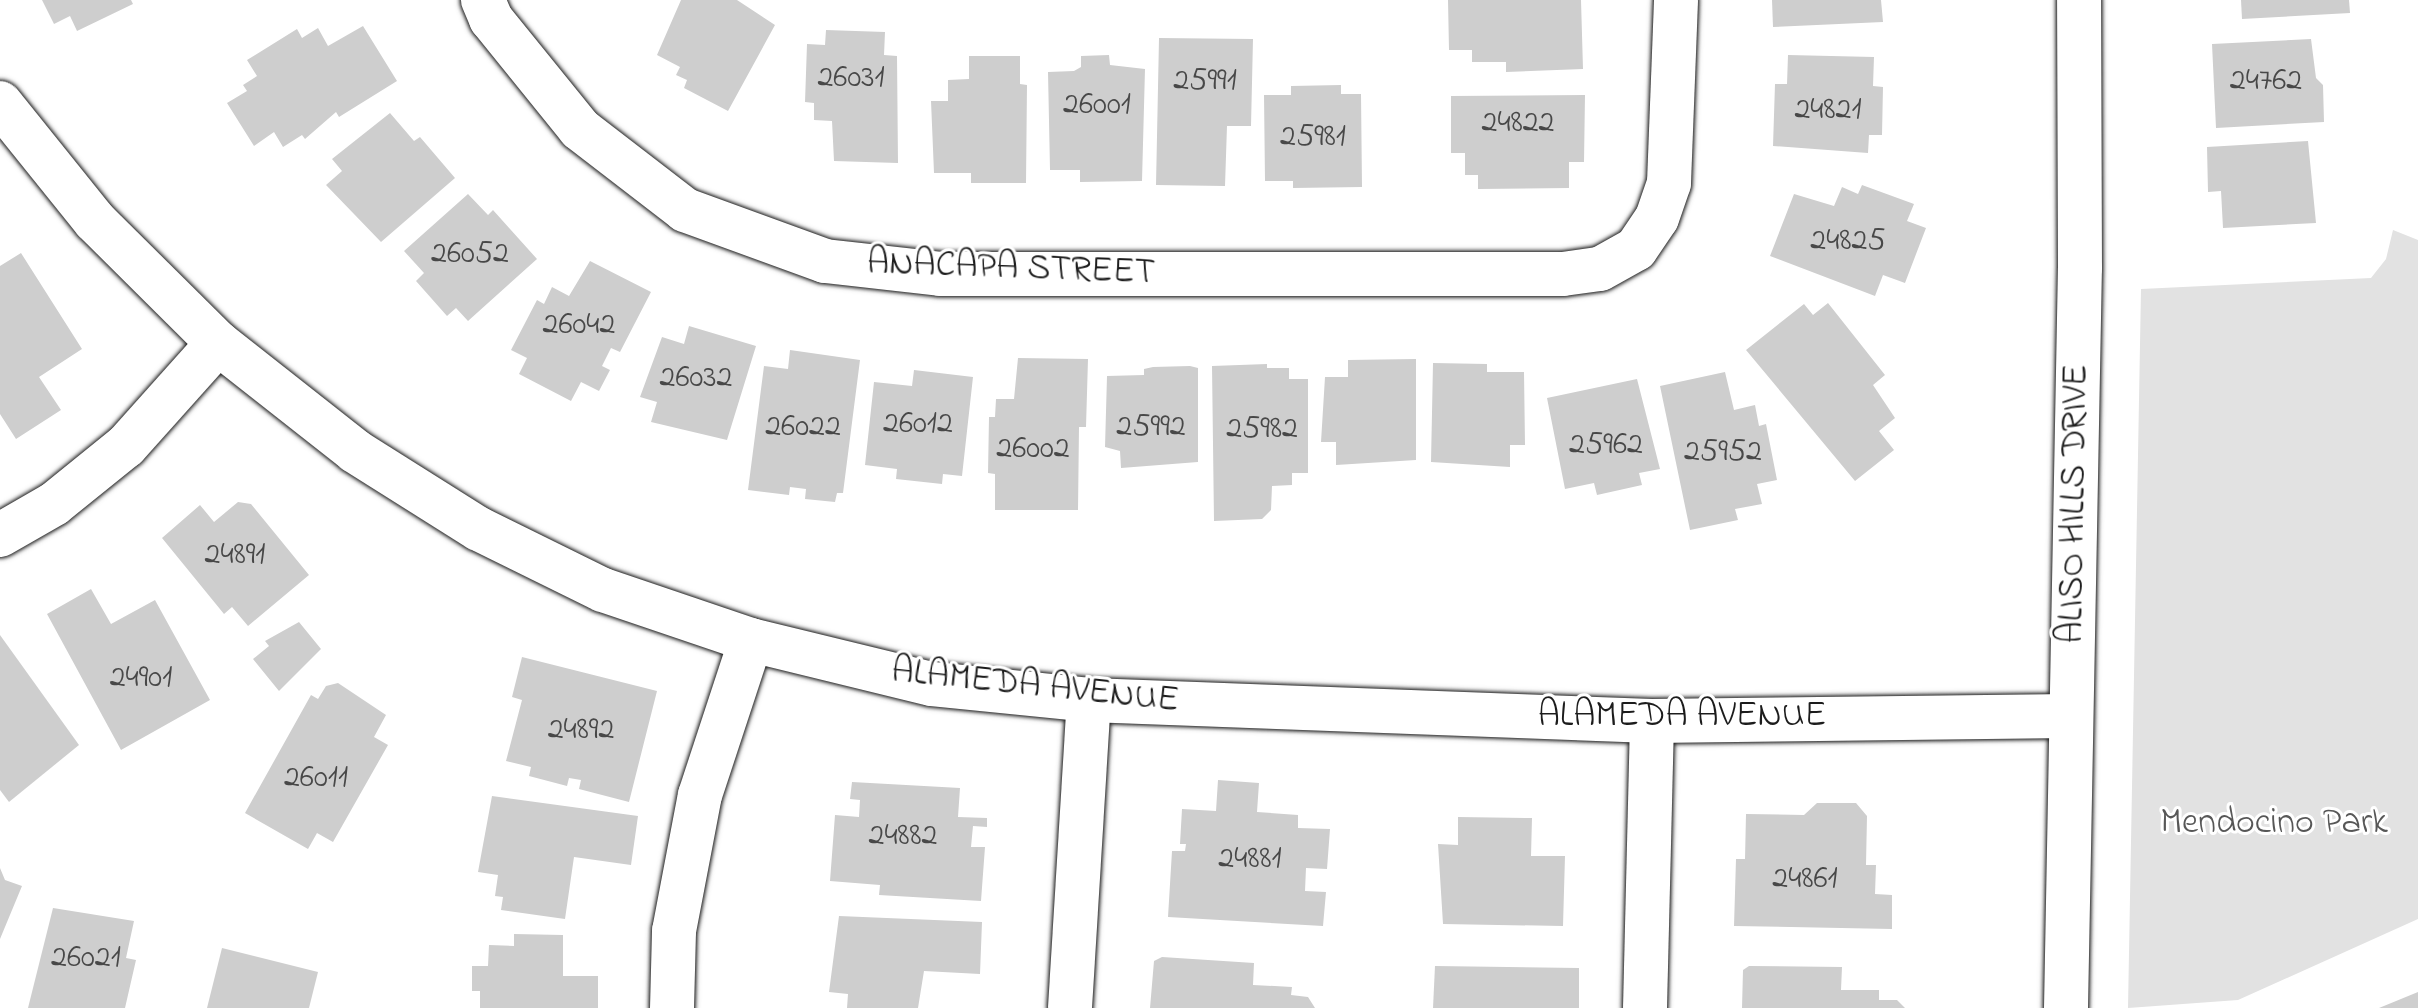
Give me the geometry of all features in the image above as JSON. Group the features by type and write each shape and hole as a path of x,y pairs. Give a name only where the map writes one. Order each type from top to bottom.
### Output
{"street":[{"name":"ANACAPA STREET","path":"483,0 491,19 580,129 685,210 825,261 940,274 1563,274 1600,269 1636,249 1657,218 1669,183 1676,0"},
{"name":"ALISO HILLS DRIVE","path":"2066,1008 2080,268 2079,0"},
{"name":"ALAMEDA AVENUE","path":"0,103 95,221 218,343 355,451 479,529 603,590 751,640 932,684 1089,700 1652,721 2070,716"},
{"path":"0,535 54,504 126,446 218,343"},
{"path":"672,1008 674,931 700,795 751,640"},
{"path":"1070,1008 1089,700"},
{"path":"1645,1008 1652,721"}],"green space":[{"name":"Mendocino Park","path":"2393,230 2418,240 2418,919 2238,1000 2128,1008 2141,289 2371,278 2386,259"}],"building":[{"path":"42,0 131,0 133,4 77,31 70,16 54,24"},
{"path":"681,0 737,0 775,25 728,111 684,88 687,80 676,75 680,67 657,55"},
{"path":"1448,0 1581,0 1583,69 1506,72 1506,62 1472,62 1472,50 1449,50"},
{"path":"1772,0 1881,0 1883,22 1773,27"},
{"path":"2241,0 2349,0 2350,13 2242,19"},
{"path":"363,26 397,81 339,117 336,112 305,139 302,135 283,147 274,132 254,146 227,103 247,91 243,85 257,76 247,60 297,29 302,38 318,28 328,46"},
{"path":"826,30 885,32 884,55 897,56 898,163 834,161 832,121 814,120 814,103 805,102 807,44 825,45"},
{"path":"1159,38 1253,39 1251,126 1227,126 1225,186 1156,185"},
{"path":"2311,39 2316,78 2323,85 2324,122 2216,128 2212,44"},
{"path":"1109,55 1110,65 1145,69 1142,181 1080,182 1080,170 1050,170 1048,72 1074,71 1081,67 1081,56"},
{"path":"1788,55 1874,57 1873,86 1883,87 1882,135 1869,135 1868,153 1773,146 1775,84 1787,84"},
{"path":"969,56 1020,56 1020,84 1027,85 1026,183 971,183 971,173 934,173 931,101 948,101 948,80 969,79"},
{"path":"1341,85 1341,94 1361,94 1362,187 1293,188 1293,181 1265,181 1264,95 1291,95 1291,86"},
{"path":"1585,95 1584,162 1569,162 1569,188 1478,189 1478,175 1465,175 1465,153 1451,153 1451,96"},
{"path":"390,113 414,141 420,137 455,178 381,242 326,185 342,171 332,159"},
{"path":"2308,141 2316,223 2223,228 2221,191 2208,192 2207,147"},
{"path":"1862,185 1914,204 1907,221 1926,228 1905,283 1883,275 1875,296 1770,256 1794,194 1834,206 1842,187 1858,194"},
{"path":"468,194 488,215 493,210 537,259 468,321 456,308 447,316 416,281 424,273 404,251"},
{"path":"21,253 82,349 39,377 61,410 16,439 0,414 0,266"},
{"path":"590,261 651,292 620,352 611,348 602,366 610,370 599,391 581,382 571,401 519,374 527,358 511,350 537,300 544,304 552,287 569,296"},
{"path":"1828,303 1885,375 1873,385 1895,418 1879,431 1894,450 1855,481 1746,350 1804,304 1813,315"},
{"path":"689,326 756,346 727,440 651,422 657,402 640,397 662,337 684,344"},
{"path":"790,350 860,360 843,493 837,493 835,502 805,499 806,489 790,487 789,495 748,490 764,366 788,369"},
{"path":"1018,358 1088,359 1086,427 1079,427 1078,510 995,510 995,474 988,473 989,417 995,417 996,399 1014,399"},
{"path":"1416,359 1416,460 1336,465 1336,442 1321,442 1325,377 1348,377 1348,360"},
{"path":"1433,363 1487,364 1487,372 1524,372 1525,445 1510,445 1510,467 1431,462"},
{"path":"1267,364 1267,368 1289,368 1289,379 1308,379 1308,473 1292,473 1292,485 1272,486 1271,510 1262,519 1214,521 1212,366"},
{"path":"1153,367 1198,368 1198,462 1121,468 1120,451 1105,447 1107,376 1144,375 1144,369"},
{"path":"914,370 973,377 962,476 943,474 942,484 896,479 897,469 865,465 874,382 912,386"},
{"path":"1725,372 1734,410 1755,405 1759,426 1766,424 1777,480 1757,484 1762,504 1735,509 1738,520 1690,530 1660,386"},
{"path":"1637,379 1660,469 1639,473 1642,485 1597,495 1594,483 1565,489 1547,398"},
{"path":"238,502 251,504 309,575 248,626 232,607 224,614 162,538 200,505 214,522"},
{"path":"91,589 111,624 155,600 210,700 121,750 47,614"},
{"path":"299,622 321,649 279,691 253,659 269,646 265,641"},
{"path":"0,635 79,745 9,802 0,790"},
{"path":"522,657 657,691 629,802 579,789 581,780 569,778 567,786 529,776 531,767 506,761 522,700 512,697"},
{"path":"338,683 386,715 374,737 388,745 333,842 317,833 308,849 245,813 311,695 318,699 326,686"},
{"path":"1218,780 1259,783 1257,812 1298,815 1298,828 1330,829 1327,869 1306,868 1305,891 1326,892 1323,926 1168,917 1172,851 1185,851 1186,844 1180,844 1182,809 1216,811"},
{"path":"852,782 960,788 958,817 987,818 987,827 973,826 971,847 985,847 981,901 879,895 880,885 830,881 835,815 859,817 860,800 850,799"},
{"path":"492,796 638,816 631,865 574,857 565,919 501,910 503,897 495,896 498,875 478,872"},
{"path":"1817,803 1856,803 1867,816 1866,865 1876,865 1875,894 1892,895 1892,929 1734,926 1736,859 1745,859 1746,814 1804,815"},
{"path":"1458,817 1532,818 1531,856 1565,856 1563,926 1443,924 1438,844 1458,845"},
{"path":"0,868 5,880 22,886 0,939"},
{"path":"53,908 134,921 126,958 136,960 125,1008 28,1008"},
{"path":"839,916 982,922 980,974 924,971 918,1008 847,1008 848,994 829,992"},
{"path":"514,934 563,935 563,976 598,976 598,1008 480,1008 480,991 472,991 472,966 488,966 489,945 514,946"},
{"path":"222,948 318,972 309,1008 207,1008"},
{"path":"1162,957 1254,963 1253,985 1292,987 1291,995 1308,997 1315,1008 1150,1008 1154,961"},
{"path":"1435,966 1579,968 1579,1008 1433,1008"},
{"path":"1749,966 1842,967 1841,990 1879,990 1879,1000 1897,1000 1905,1008 1742,1008 1743,970"},
{"path":"2418,992 2418,1008 2379,1008"}]}
